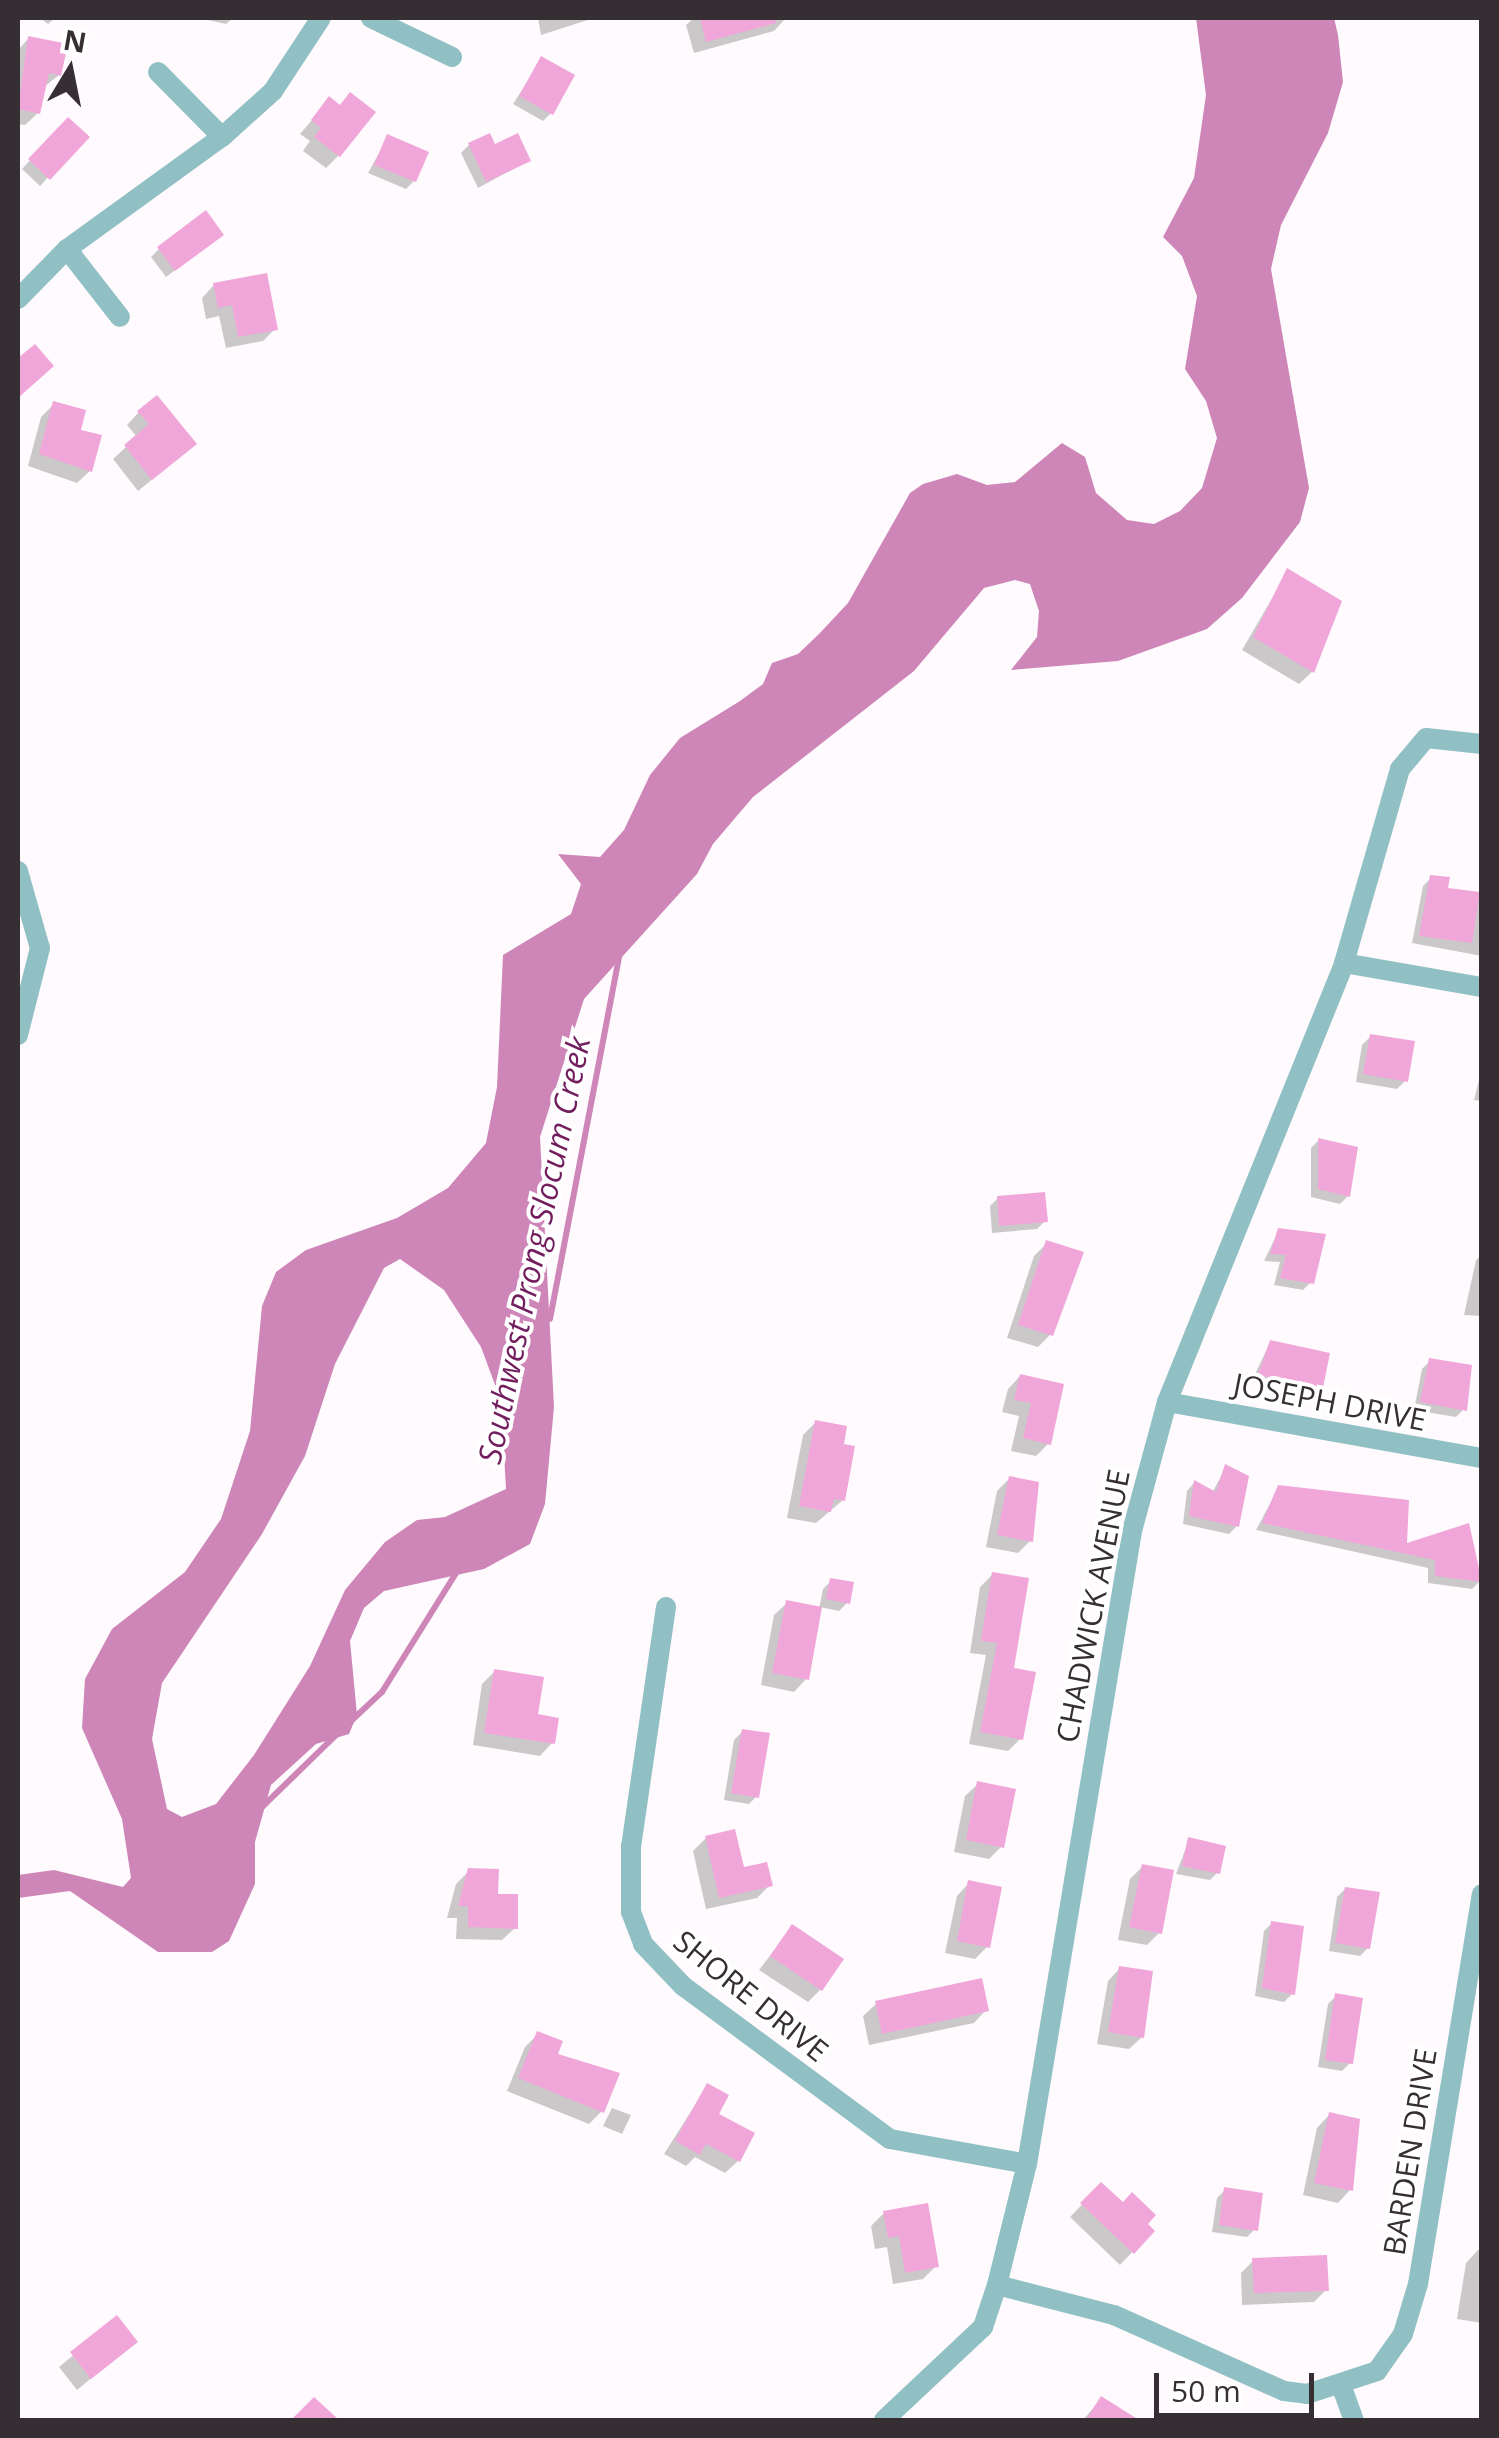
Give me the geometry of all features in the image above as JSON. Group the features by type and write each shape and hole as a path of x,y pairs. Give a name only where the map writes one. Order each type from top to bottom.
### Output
{"street":[{"path":"18,299 67,249 222,137 296,64 321,18"},
{"path":"372,18 452,57"},
{"path":"158,72 222,137"},
{"path":"67,249 120,317"},
{"name":"CHADWICK AVENUE","path":"884,2420 983,2327 997,2285 1027,2164 1132,1531 1167,1402 1344,963 1400,769 1426,738 1482,744"},
{"path":"18,871 40,948 18,1035"},
{"path":"1344,963 1482,987"},
{"name":"JOSEPH DRIVE","path":"1167,1402 1482,1458"},
{"name":"SHORE DRIVE","path":"666,1607 628,1887 643,1944 683,1986 890,2139 1027,2164"},
{"name":"BARDEN DRIVE","path":"997,2285 1114,2315 1284,2391 1307,2394 1341,2385 1387,2361 1418,2284 1482,1894"},
{"path":"1341,2385 1354,2420"}],"water":[{"path":"1196,18 1334,18 1343,82 1328,133 1281,225 1271,269 1309,488 1300,522 1242,598 1207,629 1118,661 1011,670 1037,637 1039,611 1030,584 1015,580 984,588 914,671 753,797 713,844 697,874 584,999 540,1137 554,1407 545,1504 530,1544 484,1569 384,1591 364,1608 350,1641 357,1715 349,1734 316,1744 271,1785 255,1842 255,1884 229,1941 212,1952 158,1952 70,1891 18,1898 18,1875 54,1870 123,1887 131,1878 122,1819 82,1728 85,1679 112,1629 185,1572 221,1519 250,1431 262,1306 276,1272 306,1250 397,1218 448,1188 486,1143 497,1087 503,955 571,914 581,884 558,854 600,857 624,830 650,775 680,738 763,684 772,663 798,654 848,603 910,493 923,484 957,474 987,485 1015,482 1062,443 1085,457 1096,493 1127,520 1154,524 1180,511 1202,488 1217,438 1206,401 1185,369 1197,296 1182,256 1163,237 1194,178 1206,95","holes":["400,1259 444,1290 481,1347 501,1401 506,1489 445,1517 417,1520 385,1542 345,1590 310,1666 254,1755 216,1804 182,1817 167,1809 152,1739 162,1683 262,1534 305,1456 335,1364 384,1268"]}],"building":[{"path":"700,18 775,18 776,23 706,42"},
{"path":"28,36 68,44 61,76 49,73 40,114 18,109"},
{"path":"541,56 575,75 553,115 519,96"},
{"path":"350,92 376,112 340,157 314,137 321,128 311,120 329,96 340,105"},
{"path":"68,117 90,137 50,180 28,159"},
{"path":"490,133 495,144 518,133 531,161 486,182 468,143"},
{"path":"387,134 429,152 416,182 374,165"},
{"path":"206,210 224,235 175,271 157,247"},
{"path":"267,273 278,330 238,337 232,305 218,308 213,283"},
{"path":"35,344 54,366 18,398 18,358"},
{"path":"157,395 197,444 152,480 124,445 149,424 137,411"},
{"path":"53,401 86,410 81,430 102,435 92,472 39,454"},
{"path":"1287,568 1342,601 1314,673 1253,637"},
{"path":"1430,875 1450,877 1448,888 1480,892 1472,943 1419,936"},
{"path":"1370,1034 1415,1041 1408,1082 1363,1074"},
{"path":"1318,1138 1358,1147 1350,1197 1318,1189"},
{"path":"1045,1192 1048,1222 999,1226 997,1196"},
{"path":"1278,1228 1326,1234 1314,1284 1280,1278 1286,1255 1270,1254"},
{"path":"1046,1240 1084,1252 1053,1336 1018,1325"},
{"path":"1270,1340 1330,1353 1323,1388 1258,1375"},
{"path":"1429,1358 1472,1365 1467,1411 1420,1402"},
{"path":"1020,1374 1064,1384 1051,1445 1023,1438 1031,1403 1014,1400"},
{"path":"815,1420 847,1426 844,1444 855,1446 845,1501 834,1499 831,1512 799,1506"},
{"path":"1225,1464 1249,1476 1239,1527 1189,1516 1194,1480 1216,1492"},
{"path":"1009,1476 1039,1482 1033,1542 997,1535"},
{"path":"1278,1485 1409,1500 1407,1543 1469,1523 1482,1582 1435,1576 1435,1560 1262,1523"},
{"path":"992,1572 1029,1578 1014,1668 1036,1672 1023,1740 980,1732 997,1643 981,1641"},
{"path":"830,1578 854,1582 850,1604 826,1599"},
{"path":"786,1600 822,1607 809,1680 772,1673"},
{"path":"494,1669 544,1677 538,1714 559,1718 555,1744 484,1733"},
{"path":"742,1729 770,1733 759,1798 731,1793"},
{"path":"977,1781 1016,1789 1004,1848 966,1840"},
{"path":"735,1829 744,1867 767,1862 773,1886 719,1898 705,1836"},
{"path":"1188,1837 1226,1846 1220,1874 1182,1866"},
{"path":"1142,1864 1174,1870 1162,1934 1129,1927"},
{"path":"468,1868 499,1869 498,1894 518,1894 518,1929 468,1927 468,1906 458,1906"},
{"path":"968,1880 1002,1887 990,1948 957,1941"},
{"path":"1345,1887 1380,1892 1370,1949 1335,1943"},
{"path":"1271,1921 1304,1926 1295,1995 1262,1988"},
{"path":"792,1924 844,1959 822,1991 770,1956"},
{"path":"1119,1966 1153,1971 1144,2038 1108,2032"},
{"path":"982,1978 989,2011 882,2034 875,2001"},
{"path":"1335,1993 1363,1998 1353,2064 1325,2060"},
{"path":"537,2031 563,2041 558,2054 620,2073 604,2113 518,2078"},
{"path":"707,2083 729,2095 719,2114 755,2133 740,2162 706,2144 700,2155 675,2141"},
{"path":"1329,2112 1360,2119 1353,2191 1314,2183"},
{"path":"1101,2182 1123,2202 1132,2192 1156,2215 1148,2224 1155,2231 1134,2254 1080,2203"},
{"path":"1224,2187 1263,2193 1258,2231 1219,2225"},
{"path":"928,2203 939,2267 905,2273 899,2236 888,2238 883,2211"},
{"path":"1327,2255 1329,2291 1254,2293 1252,2258"},
{"path":"117,2315 138,2342 91,2379 70,2352"},
{"path":"1101,2396 1139,2420 1086,2420"},
{"path":"314,2397 339,2420 291,2420"}],"waterway":[{"name":"Southwest Prong Slocum Creek","path":"550,1319 621,948"},
{"name":"Southwest Prong Slocum Creek","path":"350,1722 382,1692 458,1570"},
{"name":"Southwest Prong Slocum Creek","path":"260,1809 337,1734"}]}
